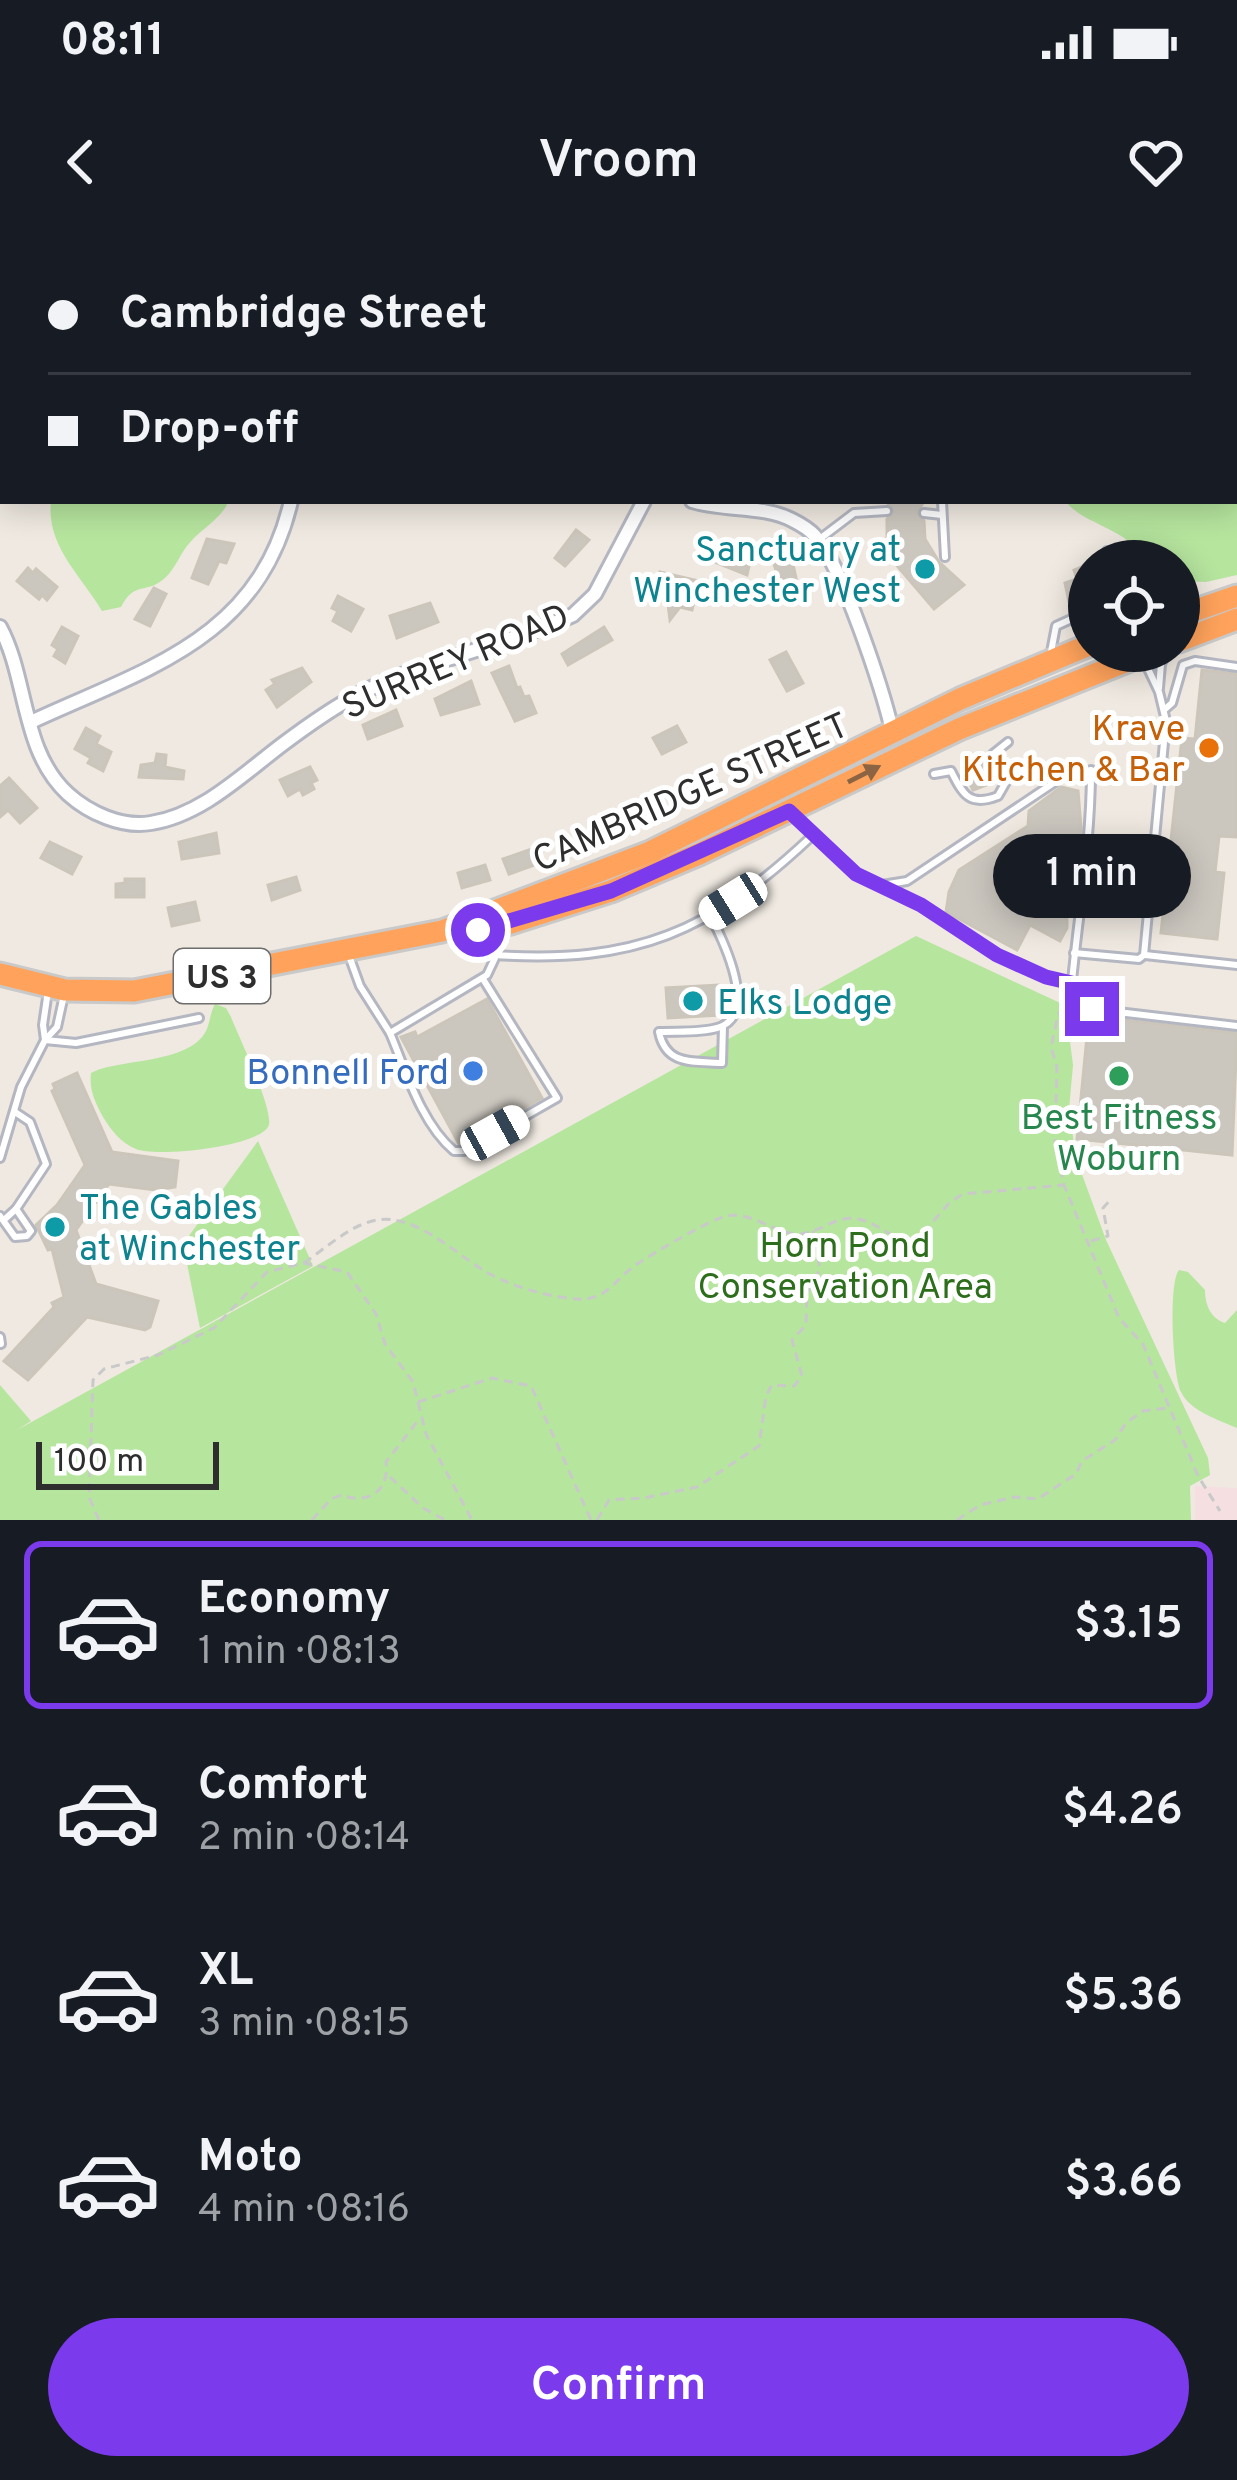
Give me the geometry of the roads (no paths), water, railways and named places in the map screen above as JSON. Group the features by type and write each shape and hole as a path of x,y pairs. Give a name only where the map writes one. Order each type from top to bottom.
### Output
{"highway":[{"path":"1200,609 1237,596"},
{"path":"1200,635 1237,620"},
{"name":"US 3","path":"960,699 1068,653"},
{"name":"CAMBRIDGE STREET","path":"0,974 57,989 148,989 442,931 487,928 611,891 959,729 1096,672"},
{"name":"CAMBRIDGE STREET","path":"442,931 616,867 960,699"},
{"path":"778,790 789,811"}],"street":[{"path":"31,722 178,656 213,631 265,567 290,504"},
{"name":"SURREY ROAD","path":"0,626 39,752 50,773 68,794 98,815 148,824 179,816 219,793 362,692 573,614 595,593 642,504"},
{"path":"704,504 729,510 778,507 818,541 884,697 893,734"},
{"path":"884,697 901,711 915,714 960,699"}],"lane":[{"path":"942,504 945,557"},
{"path":"818,541 854,513 887,511"},
{"path":"924,513 942,515"},
{"path":"1051,659 1056,626 1068,621"},
{"path":"1164,709 1172,703 1183,664 1237,667"},
{"path":"1144,955 1164,760 1164,709 1152,672"},
{"path":"1159,692 1160,672"},
{"path":"934,774 951,771 962,794 972,800 998,796 1006,782 993,754 1008,742"},
{"path":"878,885 907,881 1061,778 1091,770 1090,837 1074,953 1075,985 1085,1003 1097,1011 1237,1026"},
{"path":"789,811 844,867 921,905 997,955 1075,985"},
{"path":"495,955 598,955 657,940 710,915 812,836"},
{"path":"710,915 736,977 733,1011 723,1026 722,1064 674,1059 662,1047 659,1032 723,1026"},
{"path":"390,1033 483,979 495,955 487,928"},
{"path":"347,950 360,986 390,1033 436,1130 454,1151 464,1150 557,1098 483,979"},
{"path":"1074,953 1237,965"},
{"path":"45,1040 43,1025 57,989"},
{"path":"0,1158 22,1082 45,1040 58,1027 57,989"},
{"path":"45,1040 85,1041 199,1018"},
{"path":"15,1112 28,1120 46,1164 16,1209 2,1218 16,1237 27,1236 29,1224 16,1209"}],"place":[{"name":"Sanctuary at Winchester West","path":"925,569"},
{"name":"Krave Kitchen & Bar","path":"1209,748"},
{"name":"Elks Lodge","path":"693,1001"},
{"name":"Bonnell Ford","path":"473,1071"},
{"name":"Best Fitness Woburn","path":"1119,1076"},
{"name":"The Gables at Winchester","path":"55,1227"}],"park label":[{"name":"Horn Pond Conservation Area","path":"845,1264"}]}
